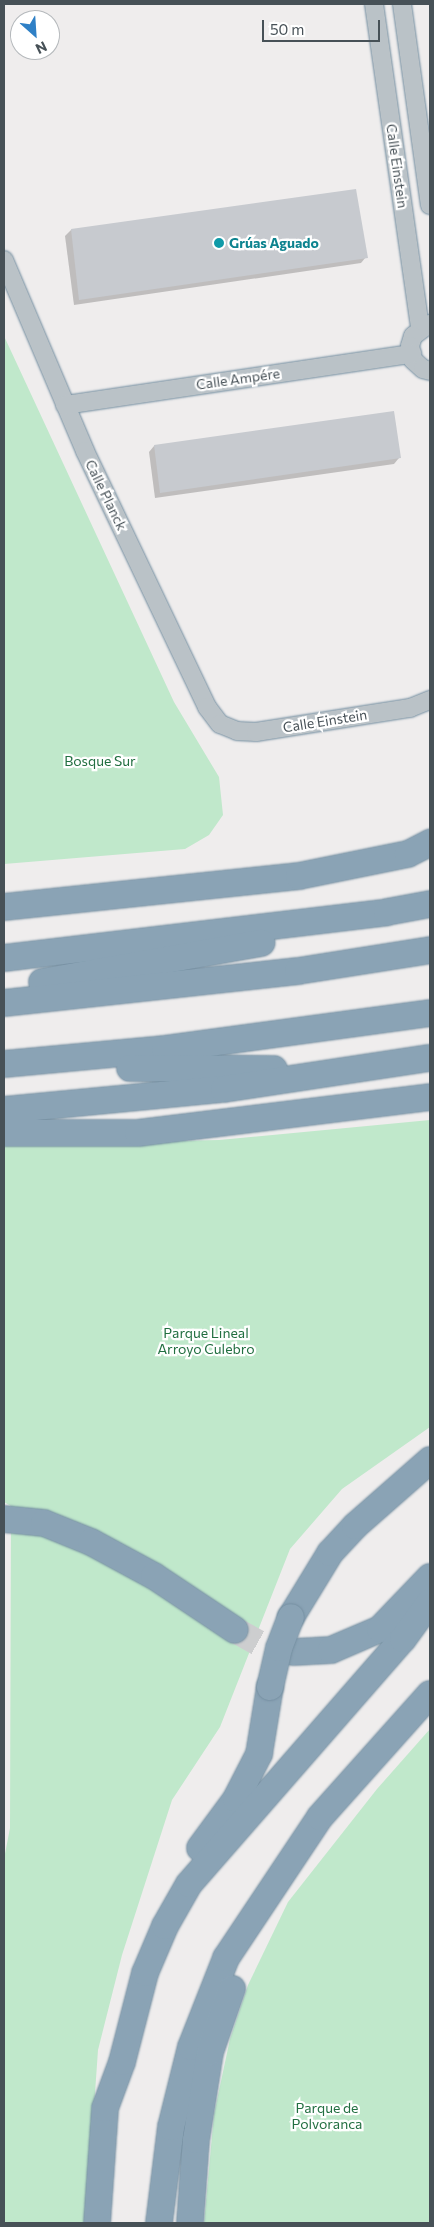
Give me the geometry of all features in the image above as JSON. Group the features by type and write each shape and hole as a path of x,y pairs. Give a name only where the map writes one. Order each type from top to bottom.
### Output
{"highway":[{"path":"300,876 408,854 430,843"},
{"path":"4,908 430,862"},
{"path":"4,958 387,912 430,904"},
{"path":"4,987 88,976 279,940 387,912"},
{"path":"4,1003 298,971 430,950"},
{"path":"4,1064 63,1060 430,1013"},
{"path":"63,1060 95,1068 278,1069 430,1058"},
{"path":"4,1110 224,1089 430,1058"},
{"path":"4,1133 138,1133 428,1098"},
{"path":"189,1884 200,1848 236,1799 259,1754 270,1687 279,1648 290,1617 330,1553 355,1526 430,1460"},
{"path":"4,1519 44,1524 91,1542 154,1576 235,1630"},
{"path":"294,1652 331,1650 380,1629 430,1577"},
{"path":"97,2223 104,2108 122,2062 145,1973 165,1926 189,1884 403,1639 430,1602"},
{"path":"159,2223 171,2128 191,2047 226,1958 253,1914 320,1817 430,1694"},
{"path":"190,2223 196,2140 210,2052 241,1964 253,1914"},
{"path":"110,2223 122,2062"}],"street":[{"name":"Calle Einstein","path":"374,4 425,326"},
{"name":"Calle Einstein","path":"402,4 430,205"},
{"name":"Calle Planck","path":"4,260 65,404 208,706 220,724"},
{"path":"425,326 410,346 412,354 423,369 430,374"},
{"name":"Calle Ampére","path":"65,404 412,354"},
{"name":"Calle Einstein","path":"220,724 237,731 256,732 410,708 430,700"}],"green space":[{"name":"Bosque Sur","path":"4,336 174,702 219,777 223,815 209,835 185,849 4,864"},
{"name":"Parque Lineal Arroyo Culebro","path":"430,1120 430,1427 342,1489 290,1549 220,1727 172,1800 122,1955 98,2050 86,2223 4,2223 4,1859 10,1828 11,1506 4,1502 4,1145 219,1140"},
{"name":"Parque de Polvoranca","path":"430,1729 430,2223 204,2223 214,2114 230,2039 248,1985 288,1902 377,1789"}],"building":[{"name":"Grúas Aguado","path":"356,189 368,258 79,300 71,229"},
{"path":"394,411 401,458 160,493 154,445"}],"tunnel":[{"path":"235,1630 268,1648 294,1652"}],"place":[{"name":"Grúas Aguado","path":"219,243"}]}
